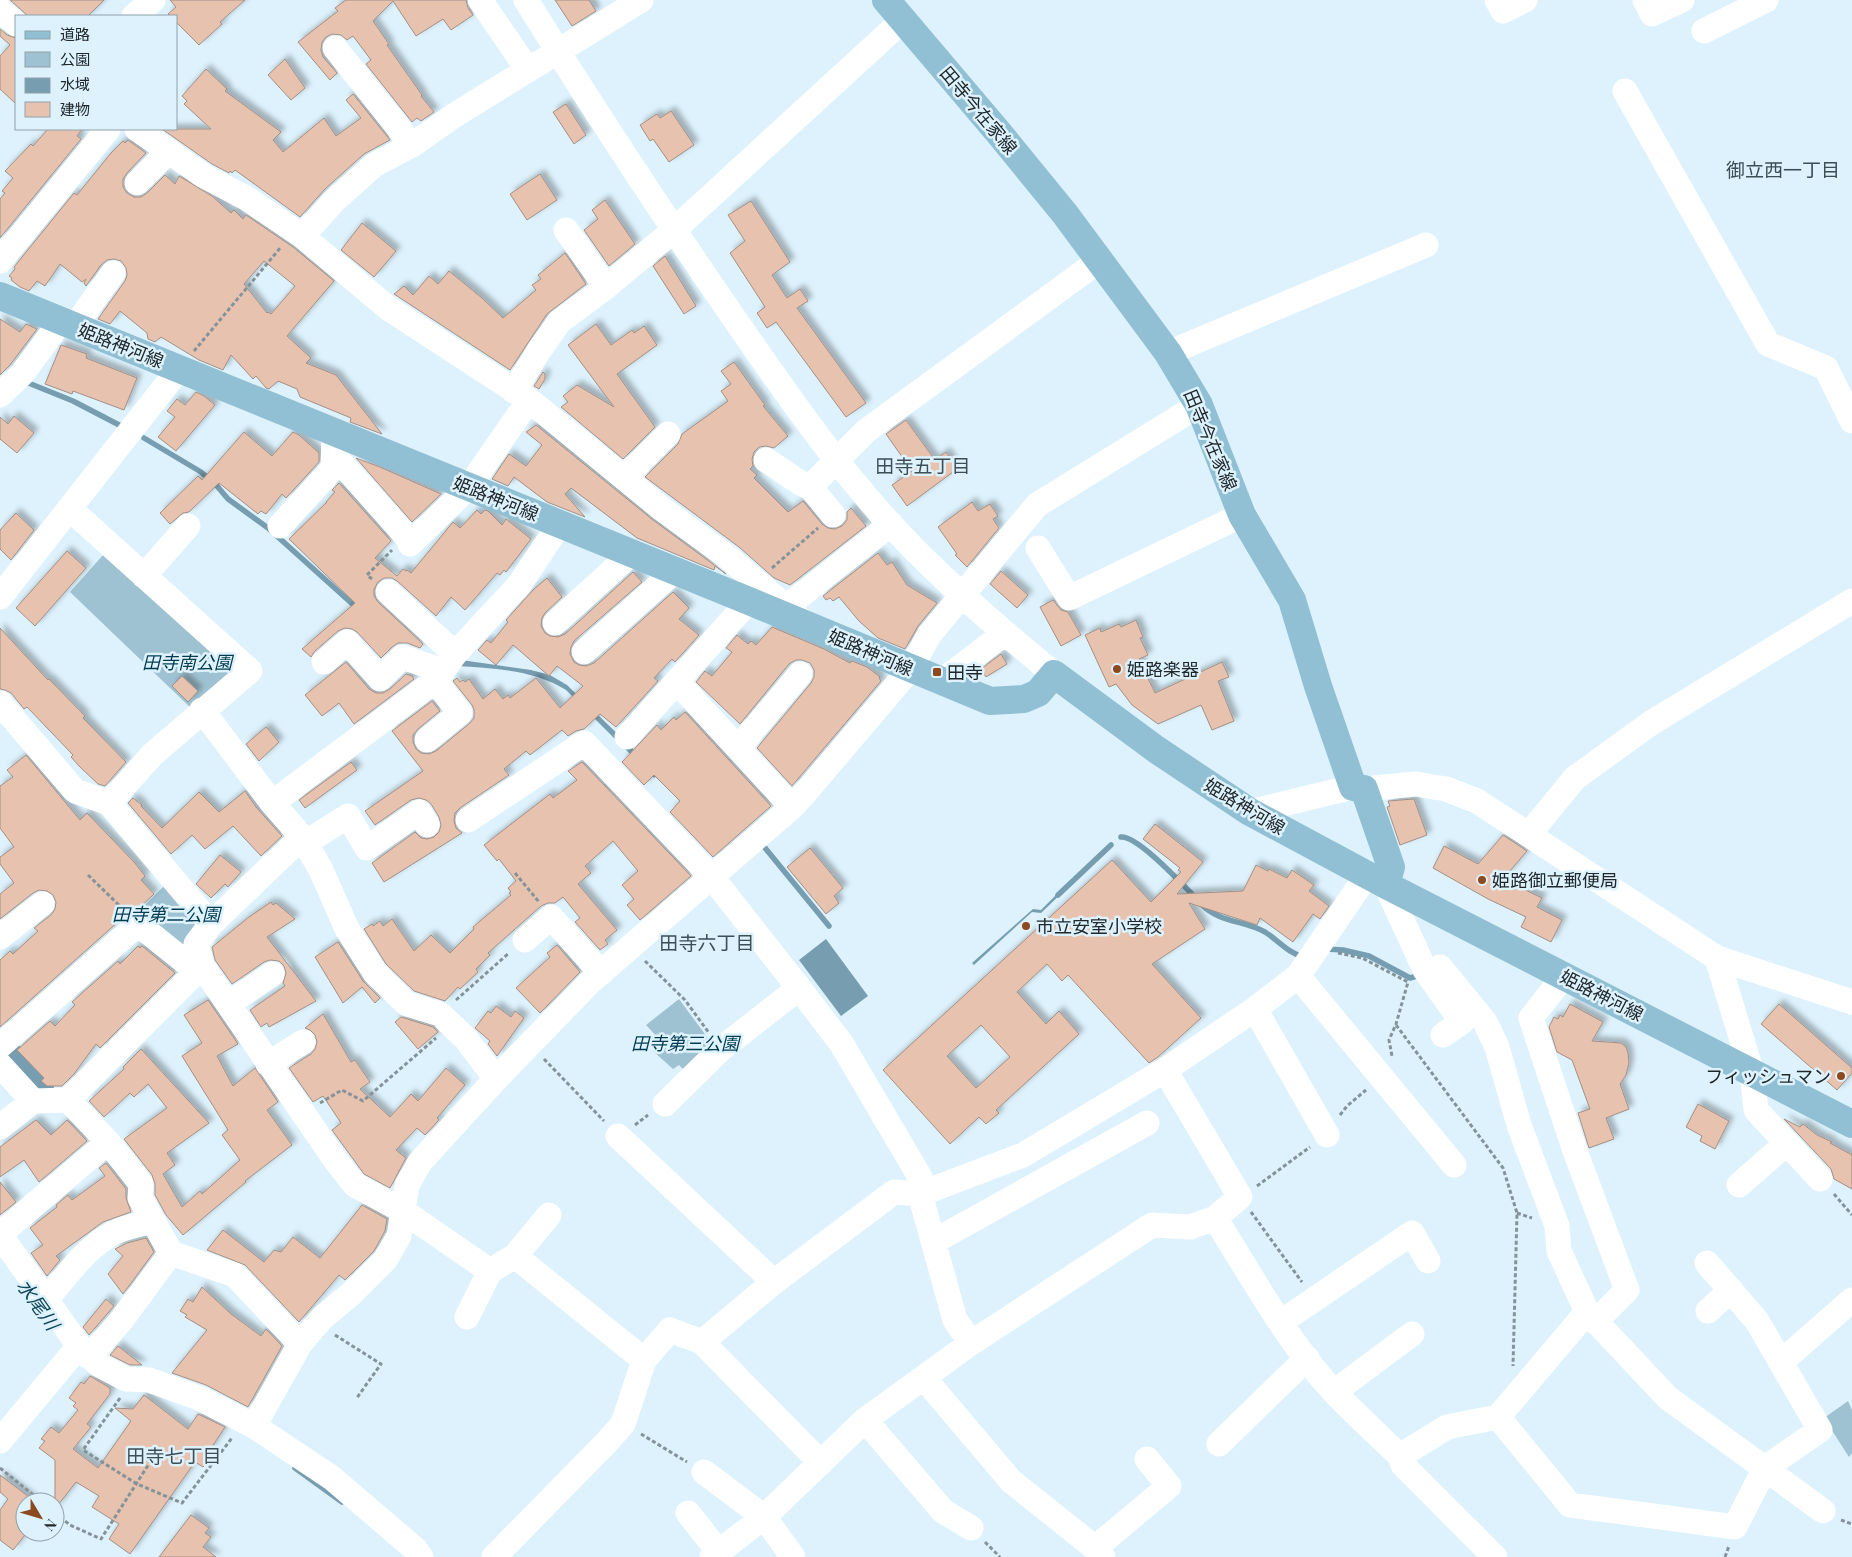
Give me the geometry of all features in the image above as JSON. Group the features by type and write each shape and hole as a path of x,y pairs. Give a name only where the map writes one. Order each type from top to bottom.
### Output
{"main road":[{"name":"田寺今在家線","path":"894,10 998,132 1100,260 1168,353 1199,405 1242,515 1292,600 1318,686 1391,867 1376,880"},
{"name":"姫路神河線","path":"0,296 179,369 334,443 469,487 674,571 753,592 796,615 911,668 990,701 1004,702 1024,699 1038,693 1054,674 1157,750 1250,812 1376,880 1852,1124"}],"street":[{"path":"135,15 153,0"},
{"path":"480,0 528,70"},
{"path":"526,0 674,230 795,406 836,460 891,524 962,596 1054,674"},
{"path":"298,234 374,165 412,145 455,115 641,0"},
{"path":"1496,0 1503,11 1525,0"},
{"path":"1645,0 1652,14 1682,0"},
{"path":"1704,32 1766,0"},
{"path":"0,10 15,23"},
{"path":"334,443 408,540 469,487 522,396 538,352 560,322 606,287 674,230 894,10"},
{"path":"335,48 349,81 412,145"},
{"path":"1625,91 1768,344 1826,368 1852,421"},
{"path":"0,261 107,130"},
{"path":"138,130 204,176 246,198 298,234 388,308 522,396 662,509 730,559 753,592 677,682 627,737"},
{"path":"137,183 169,152"},
{"path":"566,230 606,287"},
{"path":"1168,353 1426,245"},
{"path":"810,487 866,431 1100,260"},
{"path":"12,383 113,273"},
{"path":"0,597 179,369"},
{"path":"243,1432 300,1344 317,1324 386,1260 398,1236 407,1185 420,1162 496,1079 601,973 792,807 911,668 929,635 1037,505 1199,405"},
{"path":"624,478 668,434"},
{"path":"280,526 333,468 334,443"},
{"path":"766,460 802,484 810,487 832,515"},
{"path":"70,509 250,671 202,710 153,754 109,803"},
{"path":"1038,548 1070,598 1242,515"},
{"path":"272,803 444,668 519,585 560,524"},
{"path":"796,615 891,524"},
{"path":"144,576 188,526"},
{"path":"555,623 632,553"},
{"path":"584,652 674,571"},
{"path":"388,592 444,668 460,713 427,740"},
{"path":"1530,834 1575,778 1651,723 1852,601"},
{"path":"942,681 1004,633"},
{"path":"324,662 347,642 380,679 402,657 444,668"},
{"path":"738,748 800,674"},
{"path":"677,682 792,807"},
{"path":"0,703 75,791 109,803 211,924"},
{"path":"202,710 272,803 303,840 321,870 347,928 375,973 407,1004 446,1019 466,1039 496,1079"},
{"path":"468,820 584,743 711,876 841,1043 920,1177 920,1194 955,1320 971,1343"},
{"path":"1250,812 1359,788 1416,784 1446,789 1477,801 1530,834 1717,958 1852,1002"},
{"path":"427,825 419,812 367,848 348,816 303,840 211,924 196,944 202,966 268,1064 355,1185 403,1211 490,1271"},
{"path":"702,1342 774,1282 894,1192 920,1194 1023,1155 1165,1070 1256,1009 1298,976 1315,951 1376,880 1425,970 1462,1022 1443,1035"},
{"path":"0,937 42,904"},
{"path":"525,940 551,917 601,973"},
{"path":"33,1101 1,1051 138,924 188,964 202,966"},
{"path":"1717,958 1752,1072 1756,1110 1820,1179"},
{"path":"0,1127 33,1101 68,1100 202,966"},
{"path":"1440,967 1485,1022 1497,1047 1519,1126 1557,1226 1558,1251 1591,1317 1668,1398 1823,1511"},
{"path":"228,1004 272,974"},
{"path":"1298,976 1454,1164"},
{"path":"1400,1456 1447,1427 1505,1408 1591,1317 1627,1290 1575,1151 1530,1018 1564,976"},
{"path":"665,1104 721,1049 799,988"},
{"path":"1256,1009 1327,1134"},
{"path":"268,1064 304,1042"},
{"path":"688,1513 715,1554 764,1517 865,1420 971,1343 1152,1225 1190,1226 1215,1218 1240,1197 1165,1070"},
{"path":"68,1100 108,1142 141,1184 140,1198 171,1253 235,1274 300,1344"},
{"path":"933,1242 1018,1207 1102,1160 1147,1123"},
{"path":"618,1136 774,1282"},
{"path":"108,1142 2,1243 46,1300 79,1353 126,1379 149,1380 199,1398 243,1432 332,1478 415,1549 420,1557"},
{"path":"1739,1185 1787,1143"},
{"path":"467,1317 490,1271 515,1256 548,1216"},
{"path":"1215,1218 1281,1322 1334,1392 1400,1456 1403,1465 1495,1557"},
{"path":"46,1300 85,1255 106,1237 127,1228 153,1221"},
{"path":"1281,1322 1412,1233 1428,1261"},
{"path":"0,1441 79,1353 120,1322 171,1253"},
{"path":"515,1256 644,1360"},
{"path":"1505,1408 1570,1505 1734,1527 1765,1468 1820,1430 1757,1321 1707,1262"},
{"path":"1708,1311 1731,1290"},
{"path":"1780,1362 1852,1300"},
{"path":"494,1557 623,1424 644,1360 670,1330 702,1342 821,1463"},
{"path":"1334,1392 1412,1334"},
{"path":"1219,1444 1307,1358"},
{"path":"924,1378 1011,1481 1099,1553 1169,1486 1147,1459"},
{"path":"865,1420 937,1518 971,1528"},
{"path":"704,1472 764,1517 793,1557"}],"path":[{"path":"179,369 225,312 298,234"},
{"path":"753,592 832,515"},
{"path":"388,592 367,575 408,540"},
{"path":"515,873 551,917"},
{"path":"88,875 138,924"},
{"path":"303,1114 342,1090 363,1101 525,940"},
{"path":"630,947 685,1000 721,1049"},
{"path":"1315,951 1341,953 1362,958 1408,982 1396,1024 1389,1040 1393,1062 1382,1077 1347,1106 1327,1134 1240,1197 1315,1299"},
{"path":"1396,1024 1503,1168 1517,1213 1505,1408"},
{"path":"530,1044 618,1136 665,1104"},
{"path":"1820,1179 1852,1215"},
{"path":"317,1324 381,1364 356,1399"},
{"path":"124,1392 83,1450 136,1484 182,1503 243,1432"},
{"path":"623,1424 704,1472"},
{"path":"65,1521 101,1539 154,1456"},
{"path":"0,1468 30,1492"}],"green space":[{"name":"田寺南公園","path":"104,554 233,672 194,711 70,592"},
{"name":"田寺第二公園","path":"167,883 200,922 189,957 135,915"},
{"name":"田寺第三公園","path":"679,999 716,1049 688,1074 679,1065 673,1069 653,1051 663,1043 646,1025"},
{"path":"1848,1401 1852,1410 1852,1453 1849,1457 1824,1418"}],"water":[{"path":"461,660 531,670 550,675 567,685 659,774 654,778 566,690 554,683 513,671 457,666"},
{"path":"1062,889 1064,891 1041,913 1032,912 974,965 972,963 1033,909 1041,910"},
{"path":"826,939 868,996 841,1016 799,960"}],"building":[{"path":"10,0 104,0 89,15 27,15"},
{"path":"170,0 245,0 220,22 222,24 199,45 178,24 178,15 168,14 176,7"},
{"path":"346,0 466,0 468,8 473,15 451,30 443,19 416,36 393,1 373,21 421,96 434,112 421,121 417,118 412,122 366,64 371,60 353,36 347,40 341,35 332,34 322,42 321,50 323,57 337,73 330,80 298,42 338,11 335,8"},
{"path":"555,0 589,0 596,11 572,26"},
{"path":"0,29 7,35 15,38 15,103 0,89 0,56 10,45 0,36"},
{"path":"285,59 305,88 291,100 268,75"},
{"path":"206,69 227,89 225,91 281,132 273,140 283,152 324,118 336,136 361,118 346,100 353,94 390,140 364,154 325,189 300,217 235,170 229,173 212,164 163,130 211,129 184,104 187,101 182,96"},
{"path":"566,104 586,135 574,144 553,112"},
{"path":"671,111 694,145 669,162 653,139 650,141 640,125 657,114 660,118"},
{"path":"47,130 81,130 77,136 81,139 0,238 0,199 5,193 2,191 13,178 5,171 31,144 33,146"},
{"path":"128,140 146,153 123,179 123,187 127,193 134,197 141,197 165,175 175,184 179,176 212,196 231,213 234,210 243,219 246,215 293,247 334,281 287,336 311,358 306,363 336,375 382,434 350,422 351,418 300,397 297,389 278,381 269,389 266,388 256,376 253,379 231,355 223,370 199,360 161,337 155,342 148,339 147,333 120,311 110,324 98,319 125,281 127,275 126,268 121,261 107,260 101,265 86,286 84,283 86,279 82,282 60,264 45,286 37,281 29,291 11,280 12,278 9,276 15,269 14,267 74,193 77,195 111,153 123,141 125,143","holes":["264,261 295,286 271,314 267,313 244,284"]},
{"path":"540,174 557,200 527,220 510,194"},
{"path":"605,200 635,244 609,266 584,230 598,219 592,210"},
{"path":"751,201 790,262 772,275 787,298 800,289 808,301 797,308 866,403 846,417 776,322 767,328 757,313 765,307 730,253 745,241 728,215"},
{"path":"362,223 396,251 374,277 341,250"},
{"path":"565,253 586,284 547,314 510,370 394,294 404,286 413,295 429,276 438,284 449,271 503,318 536,290 532,285 541,279 538,275"},
{"path":"665,256 696,306 684,314 653,266"},
{"path":"0,319 20,332 26,324 37,329 10,365 0,375"},
{"path":"596,324 611,345 632,330 634,333 644,326 657,345 617,374 655,427 623,459 561,407 568,402 563,396 577,385 614,407 568,345"},
{"path":"61,345 87,354 86,358 137,378 124,410 73,391 72,394 45,384"},
{"path":"734,362 765,405 763,406 788,436 774,448 759,447 754,452 753,466 750,469 757,475 754,478 788,512 803,501 822,524 828,528 835,529 842,526 847,520 847,512 851,508 866,526 790,585 774,578 739,547 645,477 678,444 682,434 728,401 721,391 731,384 721,371"},
{"path":"543,372 545,379 539,389 534,386"},
{"path":"196,392 215,405 176,451 158,437 175,417 167,411 177,399 185,405"},
{"path":"14,416 34,433 17,453 0,439 0,417 8,424"},
{"path":"906,420 935,460 946,452 957,469 907,506 892,485 912,471 886,434"},
{"path":"536,425 653,520 726,574 715,566 714,570 637,538 571,488 565,494 585,517 547,502 514,477 508,486 492,479 509,454 526,466 542,445 526,432"},
{"path":"244,432 272,456 293,432 319,453 319,462 286,498 282,494 266,514 261,511 258,514 219,483 189,512 183,513 170,524 160,513 198,476 202,480"},
{"path":"356,458 380,467 441,494 412,522"},
{"path":"339,483 391,541 375,558 397,576 403,569 411,573 453,522 460,528 477,510 481,514 485,510 488,511 502,525 506,519 531,539 506,572 504,570 500,575 497,573 465,610 451,597 436,616 392,578 384,578 378,582 374,589 374,596 423,644 420,648 407,643 398,643 381,658 357,632 345,628 338,631 315,651 311,657 302,649 355,603 289,539 327,502 335,492 332,490"},
{"path":"972,502 978,511 990,504 998,516 993,519 999,528 967,567 955,555 957,554 938,527"},
{"path":"16,513 34,530 11,560 0,549 0,530"},
{"path":"67,551 86,568 35,626 16,608"},
{"path":"878,553 887,565 892,562 907,585 937,603 918,626 905,649 878,638 859,621 839,597 833,601 830,598 826,600 823,596"},
{"path":"1001,571 1028,595 1017,608 990,584"},
{"path":"633,572 642,582 574,641 570,654 574,662 586,666 594,663 673,592 689,608 679,619 699,635 675,662 672,659 654,678 658,681 616,727 600,714 584,729 568,736 562,730 530,755 526,751 504,769 509,775 455,813 454,821 456,828 462,833 384,882 372,863 415,832 421,838 434,837 439,832 441,825 439,817 431,804 419,798 411,800 375,825 365,811 423,771 392,731 432,701 440,711 418,729 413,735 413,742 416,749 421,753 429,754 436,751 474,718 472,705 453,681 457,678 460,682 463,680 465,682 469,679 483,699 495,689 503,699 508,695 510,698 536,678 560,708 583,686 557,666 549,676 513,645 496,665 478,650 487,640 491,643 508,622 506,620 534,589 547,578 562,597 545,613 541,626 545,633 558,637 565,634"},
{"path":"1053,600 1061,610 1068,612 1081,635 1061,646 1040,607"},
{"path":"1136,620 1143,637 1140,638 1148,655 1139,659 1155,693 1222,662 1229,677 1218,681 1234,721 1212,730 1201,705 1158,724 1132,705 1116,684 1109,687 1085,635 1100,628 1101,632 1119,624 1121,627"},
{"path":"772,627 824,649 850,663 852,661 867,667 880,677 881,681 792,786 757,748 811,683 814,677 814,670 810,663 796,660 789,664 740,724 696,682 705,671 712,676 732,652 726,648 737,635 748,644 751,641 756,645"},
{"path":"0,628 48,680 85,716 83,718 126,762 105,786 98,784 80,767 71,757 73,755 27,707 24,709 11,693 0,689"},
{"path":"1001,654 1007,664 986,677 981,669"},
{"path":"346,662 369,689 376,693 383,693 390,689 406,674 414,679 354,724 339,703 322,716 305,695"},
{"path":"182,676 198,691 188,702 172,686"},
{"path":"685,712 771,806 713,857 670,812 680,801 654,775 644,785 622,762 657,725 661,730 674,717 676,720"},
{"path":"266,727 279,742 259,761 246,744"},
{"path":"26,755 80,820 87,813 134,862 145,876 141,880 154,894 137,910 128,913 0,1027 0,960 10,951 13,954 38,931 34,928 51,915 55,909 56,902 53,895 47,891 39,890 0,919 0,894 14,883 0,864 0,857 14,847 0,828 0,786 13,777 7,770"},
{"path":"351,762 357,770 305,808 299,800"},
{"path":"582,762 691,876 640,920 627,905 634,899 622,885 638,871 613,841 585,866 591,873 578,884 617,930 605,940 608,944 600,950 575,922 580,918 563,897 555,903 541,906 488,953 490,955 476,969 478,972 460,989 458,987 445,1001 414,991 386,964 364,929 380,921 383,926 392,919 414,951 431,935 450,953 474,929 473,927 511,895 508,888 516,881 499,859 497,861 484,845 550,794 553,798 577,780 568,771"},
{"path":"245,791 256,807 282,836 261,856 233,826 205,849 192,835 171,854 128,803 133,798 142,805 162,828 199,792 219,812"},
{"path":"1414,799 1427,835 1400,845 1387,807 1390,806 1388,801"},
{"path":"1155,824 1203,862 1177,894 1243,891 1256,865 1287,878 1292,870 1314,885 1309,891 1329,906 1320,919 1313,914 1293,942 1260,918 1257,925 1189,903 1205,929 1152,964 1201,1018 1149,1063 1068,975 1062,981 1047,964 1017,992 1046,1024 1059,1011 1079,1034 996,1110 999,1113 986,1124 979,1117 950,1144 883,1070 1112,860 1151,902 1181,872 1178,870 1180,868 1143,839","holes":["981,1025 1010,1057 976,1088 947,1056"]},
{"path":"1503,835 1527,851 1503,879 1542,898 1537,907 1562,920 1551,942 1521,927 1526,917 1488,899 1433,868 1444,846 1478,864"},
{"path":"810,848 843,888 834,896 839,903 826,914 787,867"},
{"path":"220,855 241,872 228,887 225,884 211,898 196,884"},
{"path":"271,902 273,905 276,903 295,919 267,937 316,1001 269,1027 267,1023 261,1027 250,1010 285,986 283,983 286,973 284,966 279,961 270,960 264,962 232,984 215,960 212,947"},
{"path":"338,942 363,981 380,998 375,1003 362,987 343,1003 315,957"},
{"path":"557,945 580,972 540,1013 516,988 550,957 547,953"},
{"path":"138,946 140,948 142,946 175,973 100,1048 96,1044 74,1074 62,1086 47,1086 41,1081 44,1078 17,1050 50,1021 55,1026 75,1005 72,1002 118,961 120,964"},
{"path":"208,1000 238,1044 217,1056 233,1086 255,1068 278,1102 267,1110 292,1145 245,1181 183,1235 166,1215 155,1195 155,1184 152,1175 124,1139 167,1108 148,1084 134,1097 130,1093 104,1117 89,1101 124,1069 123,1067 141,1049 209,1123 167,1153 175,1165 163,1174 182,1207 200,1191 202,1194 240,1160 222,1135 228,1130 182,1056 202,1043 184,1015"},
{"path":"1570,1004 1603,1022 1592,1041 1621,1043 1626,1047 1628,1053 1629,1063 1626,1075 1620,1084 1629,1109 1606,1118 1614,1139 1589,1148 1578,1113 1590,1109 1572,1060 1557,1052 1549,1027 1554,1017 1558,1019 1560,1015 1563,1017"},
{"path":"1779,1004 1852,1068 1852,1073 1837,1090 1761,1024"},
{"path":"496,1006 511,1017 515,1011 524,1018 497,1056 488,1044 490,1041 475,1028 488,1011 491,1013"},
{"path":"323,1014 351,1062 355,1060 370,1082 360,1089 390,1117 411,1094 418,1101 446,1068 465,1085 437,1118 439,1120 425,1135 417,1128 396,1150 406,1158 390,1188 364,1174 332,1130 341,1123 323,1096 313,1102 289,1068 311,1054 315,1049 317,1042 315,1035 305,1028"},
{"path":"401,1017 433,1027 438,1032 418,1049 395,1022"},
{"path":"1698,1104 1729,1121 1715,1149 1700,1141 1702,1136 1686,1127"},
{"path":"1784,1119 1800,1127 1803,1124 1817,1135 1852,1155 1852,1189 1834,1179 1831,1169"},
{"path":"36,1120 51,1135 67,1120 87,1141 39,1182 24,1160 0,1177 0,1147"},
{"path":"106,1163 126,1189 126,1198 131,1212 103,1222 56,1256 60,1260 47,1276 31,1253 43,1245 30,1228 57,1207 56,1205 68,1195 72,1200 105,1176 99,1168"},
{"path":"0,1182 16,1202 0,1215"},
{"path":"362,1205 387,1219 385,1231 374,1251 345,1280 339,1275 299,1322 245,1265 207,1250 223,1230 264,1262 274,1250 281,1252 293,1237 320,1258"},
{"path":"146,1238 154,1252 123,1294 108,1274 123,1256 115,1249 127,1243"},
{"path":"202,1287 231,1314 261,1336 266,1329 282,1346 248,1407 206,1385 172,1373 207,1330 185,1317 187,1315 180,1311 188,1299 193,1302"},
{"path":"106,1299 114,1306 89,1335 83,1327"},
{"path":"118,1346 142,1365 130,1365 110,1355"},
{"path":"90,1376 110,1388 110,1394 87,1424 91,1427 73,1449 98,1468 131,1421 115,1408 133,1409 144,1395 188,1429 198,1414 225,1427 208,1453 212,1456 203,1467 195,1462 130,1554 109,1539 119,1524 92,1507 99,1496 76,1482 65,1496 65,1492 55,1492 55,1460 39,1448 45,1441 41,1439 51,1427 59,1433 78,1410 73,1406 76,1403 69,1398 81,1382 84,1384"},
{"path":"0,1475 22,1492 15,1492 15,1542 19,1542 13,1550 0,1540 0,1510 8,1499 0,1492"},
{"path":"191,1515 209,1528 205,1533 211,1537 203,1547 216,1557 159,1557"}],"waterway":[{"path":"26,382 73,401 123,427"},
{"path":"144,438 201,472 228,499 268,528 358,609"},
{"path":"1121,837 1138,844 1148,852 1195,897"},
{"path":"761,843 829,926"},
{"path":"1058,895 1111,845"},
{"path":"1201,904 1216,915 1265,932 1288,950 1304,957"},
{"path":"1326,949 1343,950 1369,956 1410,978 1417,976"},
{"name":"水尾川","path":"0,1049 38,1086"},
{"path":"295,1468 342,1502"}],"place":[{"name":"姫路楽器","path":"1117,669"},
{"name":"田寺","path":"937,672"},
{"name":"姫路御立郵便局","path":"1482,880"},
{"name":"市立安室小学校","path":"1026,926"},
{"name":"フィッシュマン","path":"1841,1076"}],"district":[{"name":"御立西一丁目","path":"1783,169"},
{"name":"田寺五丁目","path":"923,465"},
{"name":"田寺六丁目","path":"707,942"},
{"name":"田寺七丁目","path":"174,1455"}]}
